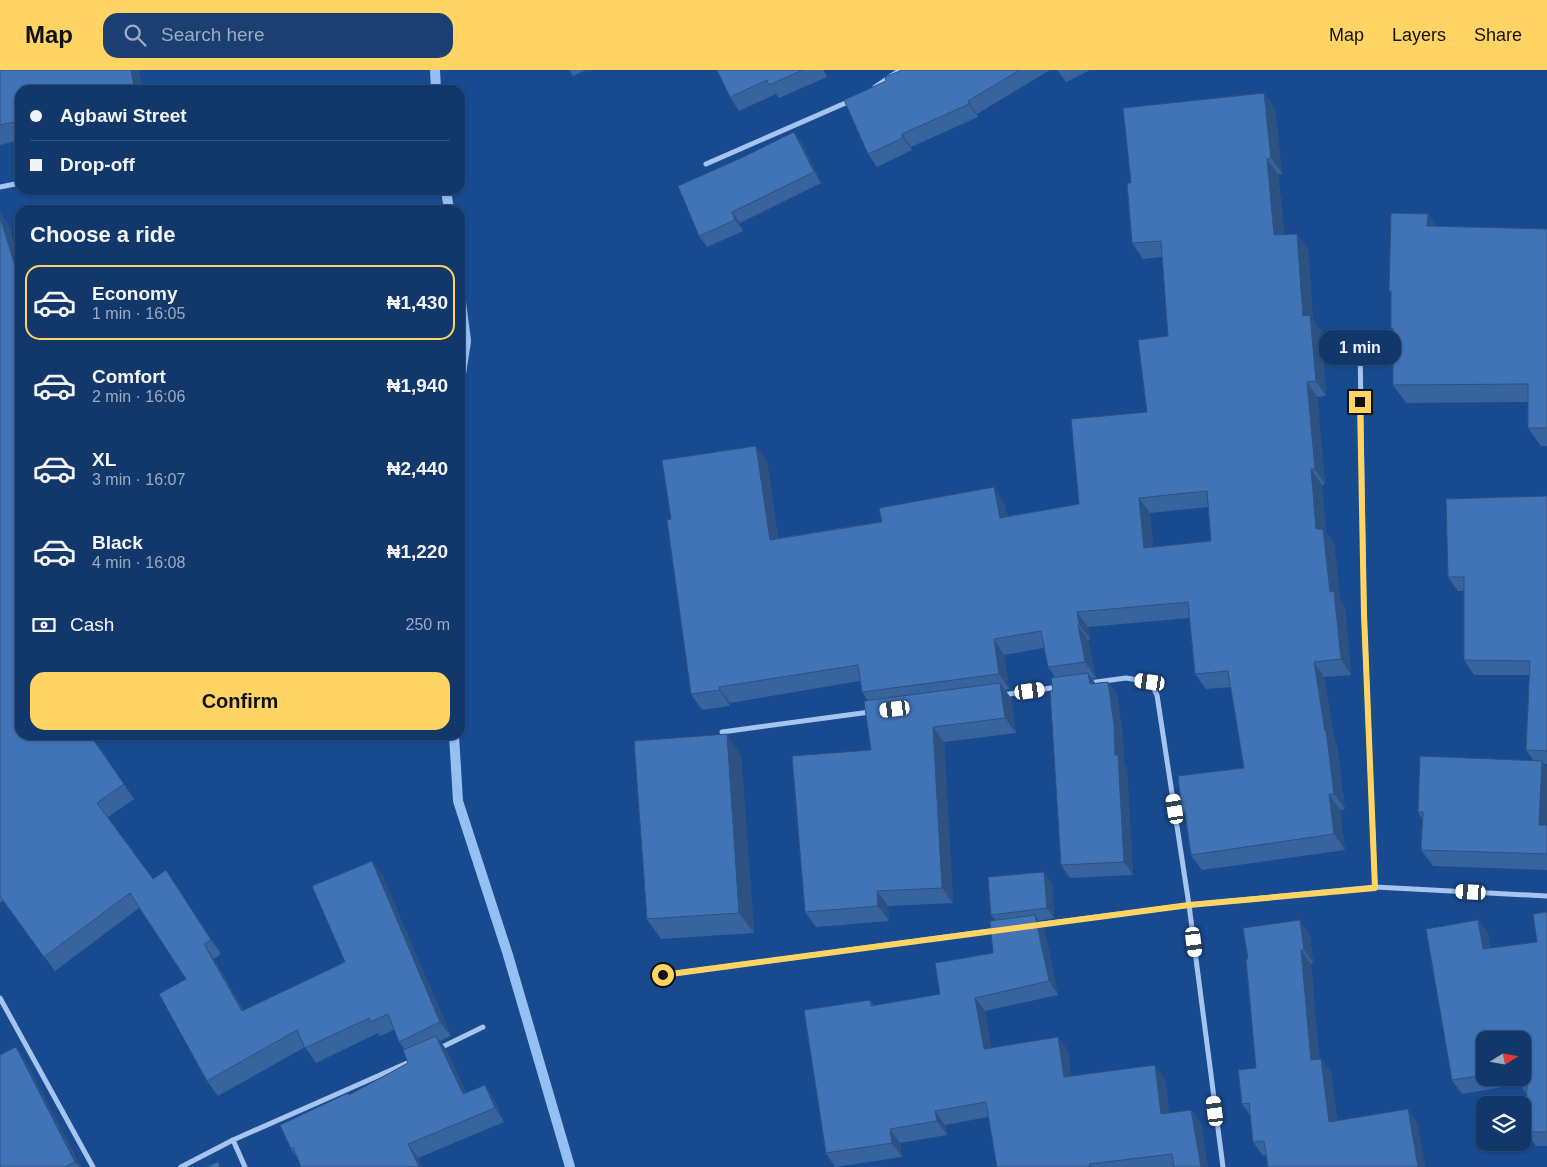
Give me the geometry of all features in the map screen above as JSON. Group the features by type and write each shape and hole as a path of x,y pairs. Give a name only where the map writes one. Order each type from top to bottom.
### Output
{"street":[{"path":"870,91 900,70"},
{"path":"706,164 853,100"},
{"path":"0,187 15,184"},
{"path":"1360,344 1364,614 1375,888"},
{"path":"1086,684 1126,678 1150,682 1157,695 1189,905 1222,1167"},
{"path":"998,695 1067,686"},
{"path":"722,732 879,711"},
{"path":"1033,926 1189,905 1375,888 1547,896"},
{"path":"663,975 1004,929"},
{"path":"0,998 93,1167"},
{"path":"432,1051 483,1027"},
{"path":"181,1167 233,1140 424,1055"},
{"path":"233,1140 245,1167"}],"building":[{"path":"0,70 131,70 134,85 15,85 15,122 0,125"},
{"path":"717,70 803,70 769,85 767,80 730,97"},
{"path":"902,70 1020,70 968,101 969,104 902,134 903,138 868,154 844,100 886,81 885,77"},
{"path":"1264,93 1271,158 1267,159 1274,235 1297,234 1303,316 1310,315 1316,381 1307,382 1315,469 1311,469 1316,529 1323,529 1330,592 1334,591 1341,659 1314,662 1326,730 1334,794 1329,794 1334,834 1191,855 1185,812 1182,812 1178,776 1244,768 1228,671 1195,674 1188,602 1077,612 1085,662 1048,667 1041,631 994,639 999,674 862,692 858,665 719,687 720,690 691,694 667,520 671,519 662,460 756,446 770,540 882,522 879,508 994,487 1000,518 1079,504 1071,419 1147,412 1138,340 1168,336 1161,241 1132,243 1127,183 1131,183 1123,108","holes":["1207,491 1211,541 1144,548 1139,498"]},
{"path":"794,132 814,172 732,212 735,220 699,236 678,186"},
{"path":"1391,213 1428,214 1427,226 1547,229 1547,428 1528,428 1528,384 1393,385 1393,328 1391,328 1391,291 1389,291"},
{"path":"0,217 15,266 15,740 93,740 124,784 97,803 153,879 166,870 211,940 204,944 242,1011 345,962 312,886 372,861 440,1022 399,1042 388,1014 370,1022 369,1018 305,1048 297,1030 207,1081 159,994 186,979 130,893 44,957 0,896"},
{"path":"1547,496 1547,751 1526,750 1530,661 1464,660 1464,577 1448,577 1446,499"},
{"path":"1088,673 1090,684 1108,682 1114,725 1115,755 1118,755 1124,862 1061,865 1050,691 1053,691 1051,678"},
{"path":"1000,683 1005,718 933,727 942,888 877,891 878,906 805,912 792,756 871,750 864,701"},
{"path":"727,734 739,913 647,919 634,741"},
{"path":"1420,756 1542,761 1539,825 1547,825 1547,854 1421,850 1423,812 1418,812"},
{"path":"1044,872 1047,908 991,915 988,877"},
{"path":"1547,912 1547,1132 1531,1132 1531,1096 1527,1096 1527,1086 1531,1086 1531,1031 1476,1031 1476,1076 1452,1080 1426,929 1478,920 1483,949 1537,942 1533,914"},
{"path":"1035,915 1049,981 975,998 984,1049 1058,1037 1064,1077 1155,1065 1161,1114 1191,1110 1201,1167 1174,1167 1172,1154 1089,1164 1090,1167 997,1167 986,1102 935,1111 937,1121 890,1129 892,1143 826,1153 804,1010 870,1000 871,1006 940,994 935,963 993,953 990,921"},
{"path":"1300,920 1304,950 1301,950 1311,1060 1321,1059 1329,1122 1408,1109 1418,1167 1268,1167 1264,1141 1253,1142 1249,1103 1242,1104 1238,1070 1256,1068 1246,959 1248,959 1243,928"},
{"path":"436,1036 463,1094 485,1085 495,1108 408,1144 419,1167 301,1167 293,1147 291,1149 280,1125 348,1093 349,1095 408,1063 403,1050"},
{"path":"16,1047 75,1162 65,1167 0,1167 0,1055"},
{"path":"218,1162 220,1167 206,1167"}],"waterway":[{"path":"435,70 436,85"},
{"path":"447,195 448,205"},
{"path":"465,333 465,348"},
{"path":"454,740 458,801 508,955 570,1167"}],"route":[{"path":"663,975 1189,905 1375,888 1364,614 1360,402"}]}
